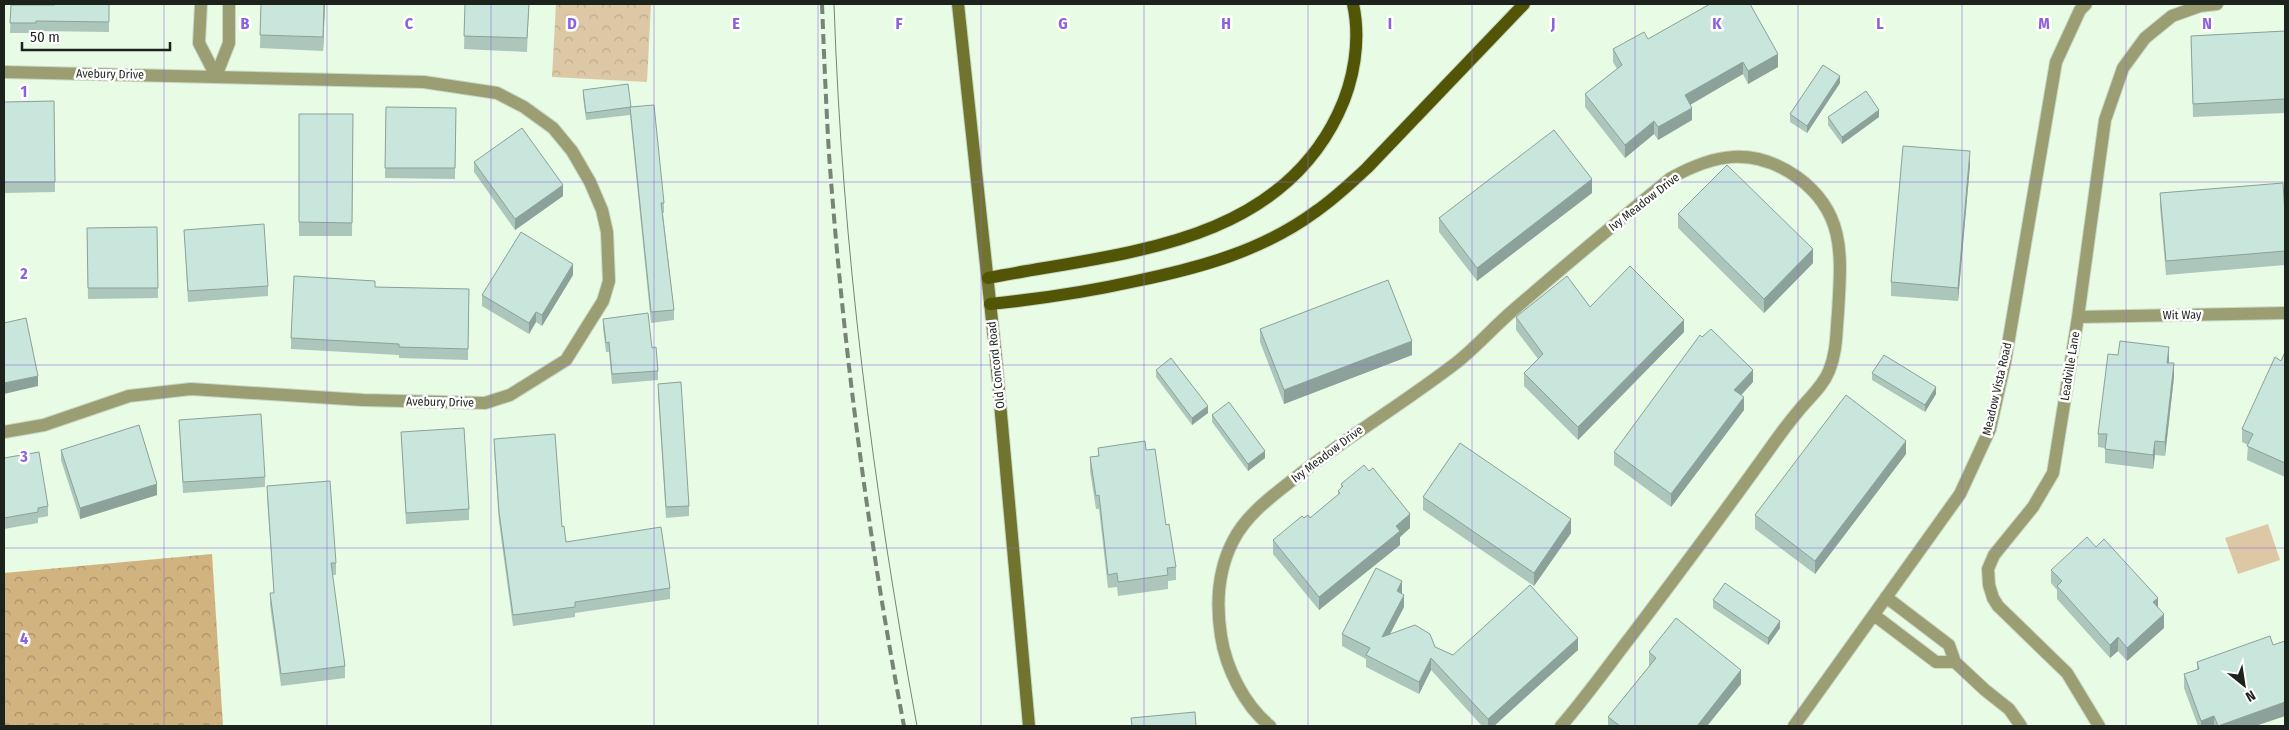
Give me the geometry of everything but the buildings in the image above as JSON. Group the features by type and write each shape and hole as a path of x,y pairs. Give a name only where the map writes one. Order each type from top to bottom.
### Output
{"main road":[{"path":"988,278 1102,259 1198,234 1257,205 1285,186 1304,167 1318,148 1343,103 1354,59 1356,37 1353,4"},
{"path":"990,304 1078,294 1180,272 1232,256 1286,230 1314,213 1342,192 1524,4"}],"street":[{"path":"202,4 199,43 216,76"},
{"path":"216,76 229,43 230,4"},
{"name":"Old Concord Road","path":"958,4 988,278 1029,726"},
{"name":"Meadow Vista Road","path":"1794,726 1960,494 1990,429 2005,362 2056,62 2080,10 2086,4"},
{"name":"Leadville Lane","path":"2099,726 2067,673 1998,606 1993,598 1988,568 1994,554 2033,507 2053,473 2078,318 2105,120 2123,68 2145,38 2172,16 2200,6 2217,4"},
{"name":"Avebury Drive","path":"4,72 424,82 497,93 524,107 553,128 572,151 590,182 602,210 607,232 608,281 603,301 566,360 510,395 485,403 363,400 191,389 129,396 44,425 4,432"},
{"name":"Ivy Meadow Drive","path":"1270,726 1247,700 1232,672 1223,647 1219,622 1218,595 1223,567 1233,540 1250,516 1273,495 1336,445 1456,362 1509,314 1671,178 1695,165 1720,157 1747,157 1773,164 1796,176 1816,193 1831,214 1839,238 1840,277 1837,344 1829,372 1820,387 1778,437 1711,531 1561,726"},
{"name":"Wit Way","path":"2078,318 2285,313"},
{"path":"1886,597 1949,645 1955,662 2009,709 2021,726"},
{"path":"1874,615 1936,662 1955,662"},
{"path":"1922,651 1935,635"}],"green space":[{"path":"556,4 651,4 647,82 552,77"},
{"path":"2268,524 2280,560 2238,574 2225,538"},
{"path":"212,554 223,726 4,726 4,573"}],"tram line":[{"path":"834,4 844,185 862,366 887,547 917,726"}],"railway":[{"path":"822,4 829,154 849,370 868,513 904,726"}]}
